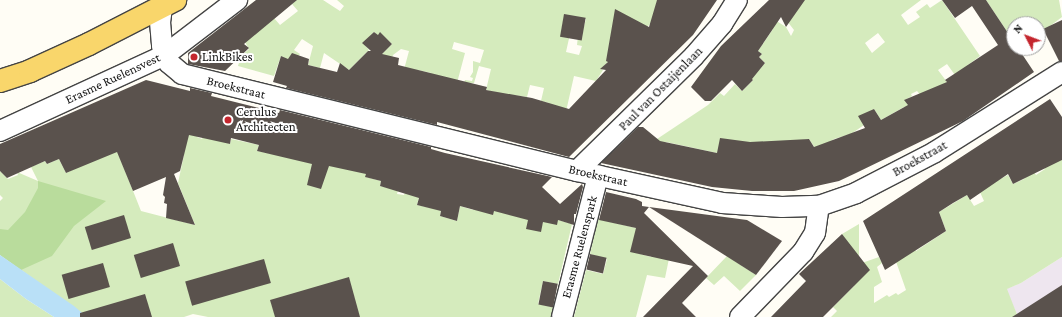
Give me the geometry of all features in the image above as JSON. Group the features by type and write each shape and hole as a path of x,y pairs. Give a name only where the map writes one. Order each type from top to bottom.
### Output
{"main road":[{"path":"0,81 30,71 168,4"}],"street":[{"name":"Erasme Ruelensvest","path":"0,131 164,55 237,0"},
{"name":"Paul van Ostaijenlaan","path":"577,171 703,47 737,0"},
{"name":"Broekstraat","path":"168,4 160,38 164,55 174,70 182,74 577,171 722,203 782,207 819,206 856,192 935,152 1062,72"},
{"name":"Erasme Ruelenspark","path":"562,317 598,176"},
{"path":"740,317 803,252 815,233 819,206"}],"shaded area":[{"path":"1062,257 1062,317 1018,317 1006,289 1021,283"}],"green space":[{"path":"296,0 323,0 340,11 344,6 337,0 666,0 663,3 657,1 652,22 645,29 653,37 646,44 638,36 629,45 610,42 607,60 609,61 601,69 603,70 596,81 574,76 565,116 552,114 553,109 548,108 549,103 541,101 544,88 530,85 527,97 513,95 508,113 495,110 499,93 486,90 491,69 479,66 474,83 471,83 469,95 455,92 457,83 444,80 443,84 429,81 431,73 418,70 415,81 402,77 409,51 401,49 393,55 390,65 382,63 368,81 368,87 362,86 364,79 358,77 392,44 383,36 381,38 374,32 363,43 369,50 349,70 324,53 320,68 308,65 313,46 302,39 294,50 300,54 293,63 281,56 274,76 238,66 241,56 249,49 245,42 274,18 280,25 298,11 292,4","holes":["574,16 586,19 581,36 578,36 577,45 582,46 579,55 566,52","454,42 484,50 480,63 473,61 473,72 470,77 473,78 472,81 465,80 463,85 457,83 465,53 452,49"]},
{"path":"804,0 921,0 901,15 908,25 920,17 916,12 927,4 930,8 942,0 980,56 968,65 975,75 965,89 947,64 938,70 947,82 923,98 917,91 911,94 912,96 905,100 910,108 904,107 881,120 874,109 864,125 851,134 834,139 817,151 809,139 717,153 666,142 661,146 657,139 708,105 720,93 724,96 735,84 742,91 753,80 748,75 755,67 759,70 765,63 759,57 762,54 758,51 773,29 775,20 786,27 791,36 794,30 787,21","holes":["878,33 885,42 872,53 865,43"]},
{"path":"986,0 1059,0 1062,17 1046,29 1046,16 1006,16 1006,30"},
{"path":"200,126 197,137 202,139 204,132 230,144 231,139 259,145 257,151 354,170 367,174 366,177 381,181 380,186 398,190 397,194 404,195 407,187 421,190 417,205 441,210 440,216 457,221 460,206 473,210 475,203 515,216 517,207 540,232 543,222 558,220 572,224 558,284 543,281 538,304 553,307 551,317 208,317 193,314 184,317 87,317 0,255 0,201 3,198 0,195 0,171 8,179 18,175 17,172 38,181 31,167 45,161 47,164 59,159 66,173 116,148 141,211 195,225 178,183 184,155 179,139"},
{"path":"1062,150 1062,257 1021,283 1007,289 1018,317 831,317 837,311 833,307 854,286 854,266 842,234 859,224 859,264 879,257 882,263 877,267 882,282 874,287 874,303 887,295 889,297 896,293 898,295 906,290 893,253 912,243 916,251 946,231 939,212 967,195 974,206 984,201 979,190 1008,175 1013,184 1024,179 1032,169 1036,175 1045,169 1044,167"},
{"path":"38,181 106,201 74,226 52,256 21,270 0,255 0,229 8,230 25,212 38,188"},
{"path":"598,219 636,228 637,253 651,257 654,245 671,249 665,278 647,275 636,317 574,317 586,270 603,274 607,259 590,254"},
{"path":"727,256 756,275 740,291 724,276 714,285 706,278"},
{"path":"0,279 26,299 54,317 0,317"}],"water":[{"path":"0,255 74,306 87,317 54,317 26,299 0,279"}],"building":[{"path":"256,0 297,0 244,44 249,48 225,71 188,64 188,53"},
{"path":"657,0 717,0 693,35 569,157 437,122 437,125 286,88 287,86 273,82 281,56 288,59 292,53 309,59 308,65 337,72 340,63 349,70 368,51 371,51 362,43 374,32 378,35 380,32 392,44 382,54 399,58 398,65 487,87 486,90 532,98 569,109 606,70 600,69 608,62 606,61 615,9 649,27"},
{"path":"769,0 805,0 786,27 781,17 758,51 762,54 759,57 765,63 752,79 753,80 742,91 732,80 711,101 705,101 691,87 721,46"},
{"path":"942,0 986,0 1006,30 1006,56 1023,56 1034,72 963,121 839,181 794,191 752,191 712,187 601,163 638,127 643,127 660,141 717,153 720,138 750,142 809,139 814,147 865,128 858,116 874,109 881,120 908,105 904,100 947,82 945,80 998,45 972,6 955,18"},
{"path":"564,14 586,18 582,40 560,37"},
{"path":"1062,20 1062,61 1059,61 1046,35 1046,28"},
{"path":"146,80 190,91 190,88 212,93 211,96 279,113 280,110 431,147 431,149 445,153 552,177 542,187 560,204 582,184 583,187 576,214 574,214 574,225 558,220 557,225 543,222 541,232 526,229 528,220 494,211 493,215 460,206 457,221 440,216 441,211 417,205 419,198 380,186 381,181 365,177 366,174 329,166 321,189 307,185 312,164 257,151 259,145 231,138 230,144 189,135 180,171 174,174 195,225 166,218 167,204 164,203 165,197 163,195 166,177 133,191 117,152 66,173 59,159 47,164 45,161 7,178 0,171 0,144"},
{"path":"1050,99 1062,117 1062,160 1013,184 1008,174 970,200 967,195 953,203 939,212 946,231 885,270 863,221"},
{"path":"606,192 636,199 642,202 642,206 649,207 644,213 708,276 682,303 696,317 643,317 693,266 630,252 636,228 599,220"},
{"path":"649,207 747,220 782,241 756,275"},
{"path":"124,215 131,238 92,250 85,227"},
{"path":"842,234 870,270 823,317 771,317 806,281 799,274"},
{"path":"173,243 180,266 141,278 134,255"},
{"path":"590,254 607,258 603,273 586,270"},
{"path":"264,259 271,283 192,306 185,282"},
{"path":"103,263 110,287 69,299 62,275"},
{"path":"349,277 360,317 275,317 270,300"},
{"path":"543,281 558,284 553,307 538,305"},
{"path":"1062,285 1062,317 1012,317"},
{"path":"145,294 152,317 80,317 80,313"}],"place":[{"name":"LinkBikes","path":"194,57"},
{"name":"Cerulus Architecten","path":"228,120"}]}
